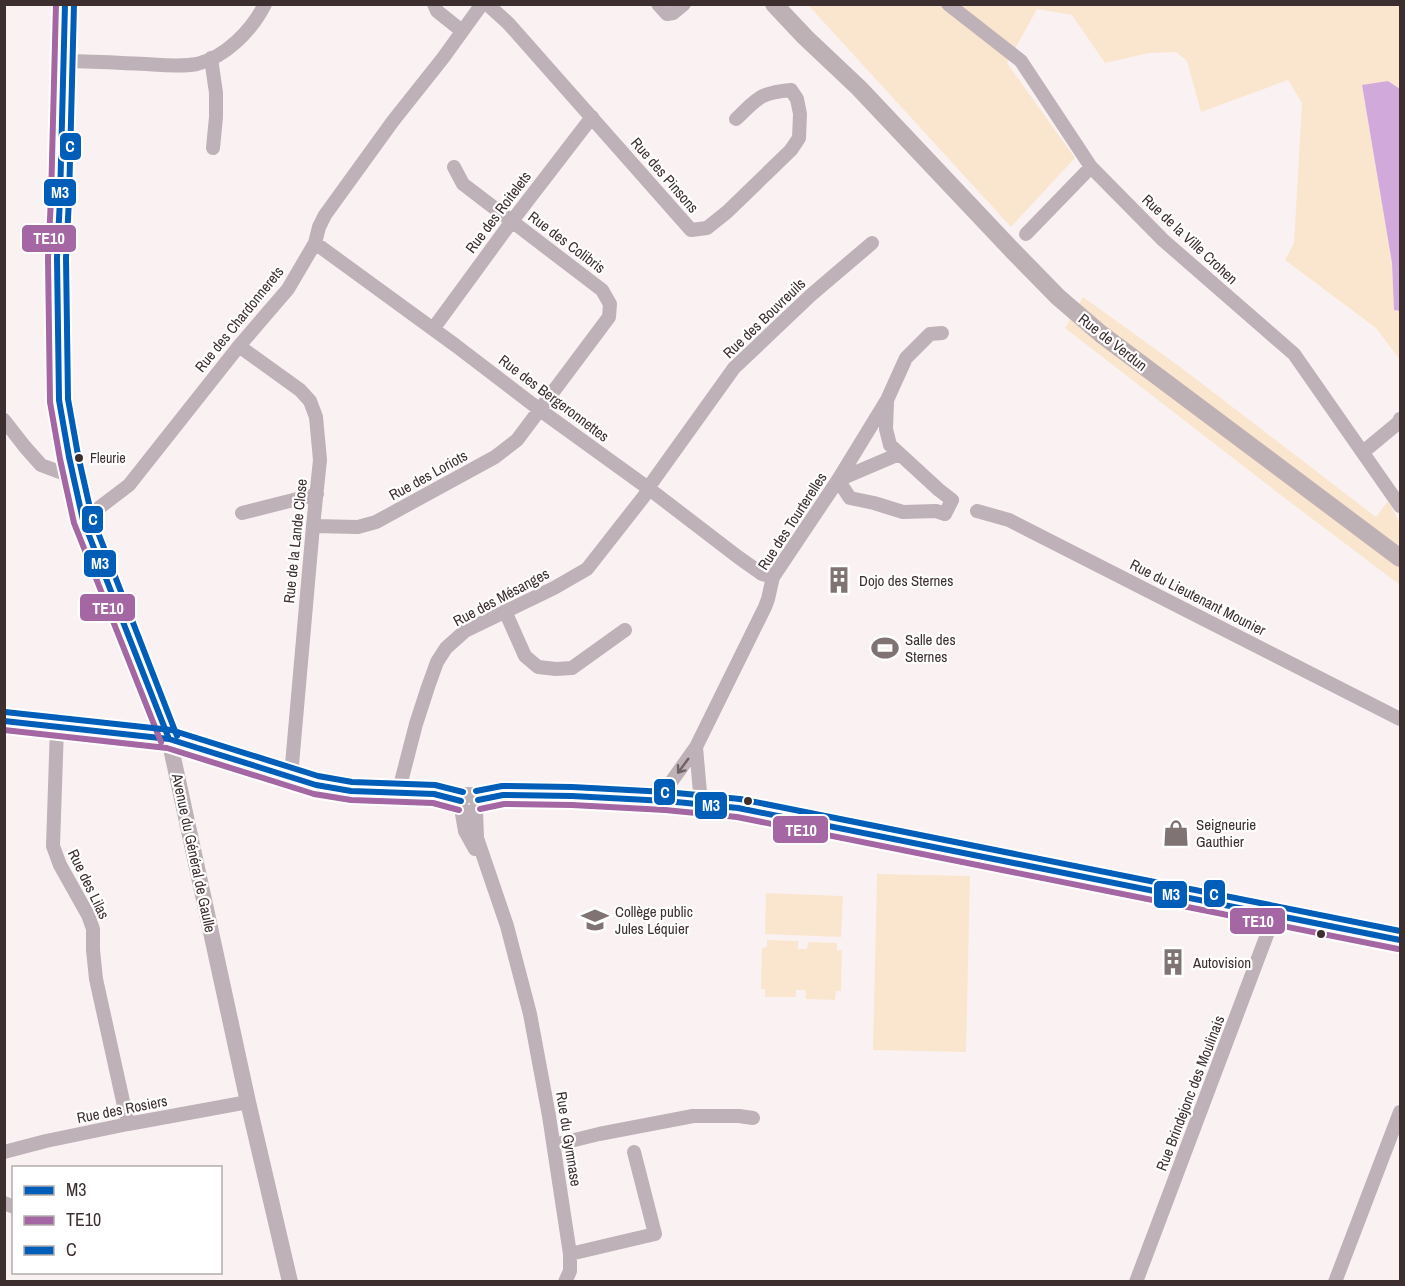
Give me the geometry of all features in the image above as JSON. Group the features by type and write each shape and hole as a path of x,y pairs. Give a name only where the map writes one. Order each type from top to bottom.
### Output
{"main road":[{"name":"Rue de Verdun","path":"774,4 805,38 859,88 1058,297 1101,334 1401,558"},
{"name":"Rue de Verdun","path":"788,4 859,88"}],"street":[{"name":"Avenue du Général de Gaulle","path":"64,4 57,258 59,400 83,520 169,739 248,1102 290,1281"},
{"path":"62,62 173,66 198,64 225,51 242,36 258,18 265,4"},
{"path":"434,4 437,11 462,31"},
{"name":"Rue des Chardonnerets","path":"83,520 129,485 238,346 288,289 315,243 325,215 482,4"},
{"name":"Rue des Pinsons","path":"487,4 508,23 691,230 707,228 727,212 791,150 799,138 800,114 797,99 790,90 771,92 759,97 736,119"},
{"path":"658,4 667,14 674,13 684,4"},
{"name":"Rue de la Ville Crohen","path":"948,4 1021,61 1091,167 1163,240 1294,354 1401,506"},
{"path":"211,58 216,93 213,148"},
{"name":"Rue des Roitelets","path":"433,329 592,117"},
{"name":"Rue des Colibris","path":"454,167 463,184 602,290 610,304 609,317 540,410"},
{"path":"1026,234 1091,167"},
{"name":"Rue des Bergeronnettes","path":"315,243 738,557 762,574 773,577"},
{"name":"Rue des Bouvreuils","path":"648,488 734,368 811,295 872,243"},
{"name":"Rue des Tourterelles","path":"666,801 669,785 696,747 765,608 773,577 838,480 887,400 906,358 930,334 942,333"},
{"name":"Rue de la Lande Close","path":"238,346 300,390 310,401 316,417 319,440 320,460 312,526 291,776"},
{"path":"887,400 886,429 890,445 900,454 951,500 945,514 936,511 903,512 850,498 838,480 900,454"},
{"name":"Rue des Loriots","path":"312,526 358,527 376,522 495,457 516,440 540,410"},
{"path":"1363,452 1401,419"},
{"path":"4,420 41,465 73,477"},
{"name":"Rue des Mésanges","path":"399,794 416,724 437,662 446,648 465,632 554,588 586,569 645,495 648,488"},
{"path":"242,513 317,494"},
{"name":"Rue du Lieutenant Mounier","path":"977,511 1010,520 1401,718"},
{"path":"505,611 525,656 538,667 572,668 625,630"},
{"path":"4,721 169,739 316,785 351,791 434,794 469,805 503,795 666,801 738,808 1401,940"},
{"name":"Rue des Lilas","path":"57,727 53,846 60,865 88,915 93,929 96,979 128,1124"},
{"path":"696,747 701,804"},
{"name":"Rue du Gymnase","path":"469,805 465,831 474,847 530,1014 554,1145 570,1254 568,1276"},
{"name":"Rue Brindejonc des Moulinais","path":"1136,1281 1274,916"},
{"name":"Rue des Rosiers","path":"4,1152 128,1124 248,1102"},
{"path":"1335,1281 1401,1112"},
{"path":"554,1145 693,1116 753,1118"},
{"path":"570,1254 655,1234 634,1152"}],"shaded area":[{"path":"808,5 1400,5 1400,89 1388,81 1362,86 1392,263 1394,310 1400,311 1400,360 1376,328 1285,260 1294,243 1302,103 1288,80 1201,112 1187,61 1176,52 1149,53 1105,63 1072,15 1037,9 1007,63 1075,158 1011,227"},
{"path":"1388,81 1400,89 1400,311 1394,310 1392,263 1362,85"},
{"path":"1083,297 1179,366 1376,517 1388,501 1400,523 1400,585 1065,328"},
{"path":"877,874 970,876 966,1052 873,1050"},
{"path":"766,893 843,896 841,937 765,934"},
{"path":"767,940 798,941 798,949 807,949 808,942 837,943 837,950 842,950 841,991 836,991 835,1000 806,999 805,990 796,990 796,997 765,997 765,989 761,989 762,948 767,947"}],"transit line":[{"name":"TE10","path":"56,4 48,258 50,402 74,523 161,742"},
{"name":"M3","path":"65,4 57,258 59,400 83,520 169,739"},
{"name":"C","path":"74,4 66,258 68,399 92,517 177,736"},
{"name":"C","path":"5,712 171,730 318,776 352,782 435,785 463,792"},
{"name":"M3","path":"4,721 169,739 316,785 351,791 434,794 461,801"},
{"name":"TE10","path":"4,730 167,748 314,794 351,800 433,803 459,810"},
{"name":"C","path":"476,791 502,786 572,787 740,799 1400,931"},
{"name":"M3","path":"478,800 503,795 572,796 738,808 1400,940"},
{"name":"TE10","path":"480,809 504,804 572,805 737,817 1398,949"}],"place":[{"name":"Fleurie","path":"79,458"},
{"name":"Dojo des Sternes","path":"839,580"},
{"name":"Salle des Sternes","path":"885,648"},
{"name":"Seigneurie Gauthier","path":"1176,833"},
{"name":"Collège public Jules Léquier","path":"595,920"},
{"name":"Autovision","path":"1173,962"}]}
